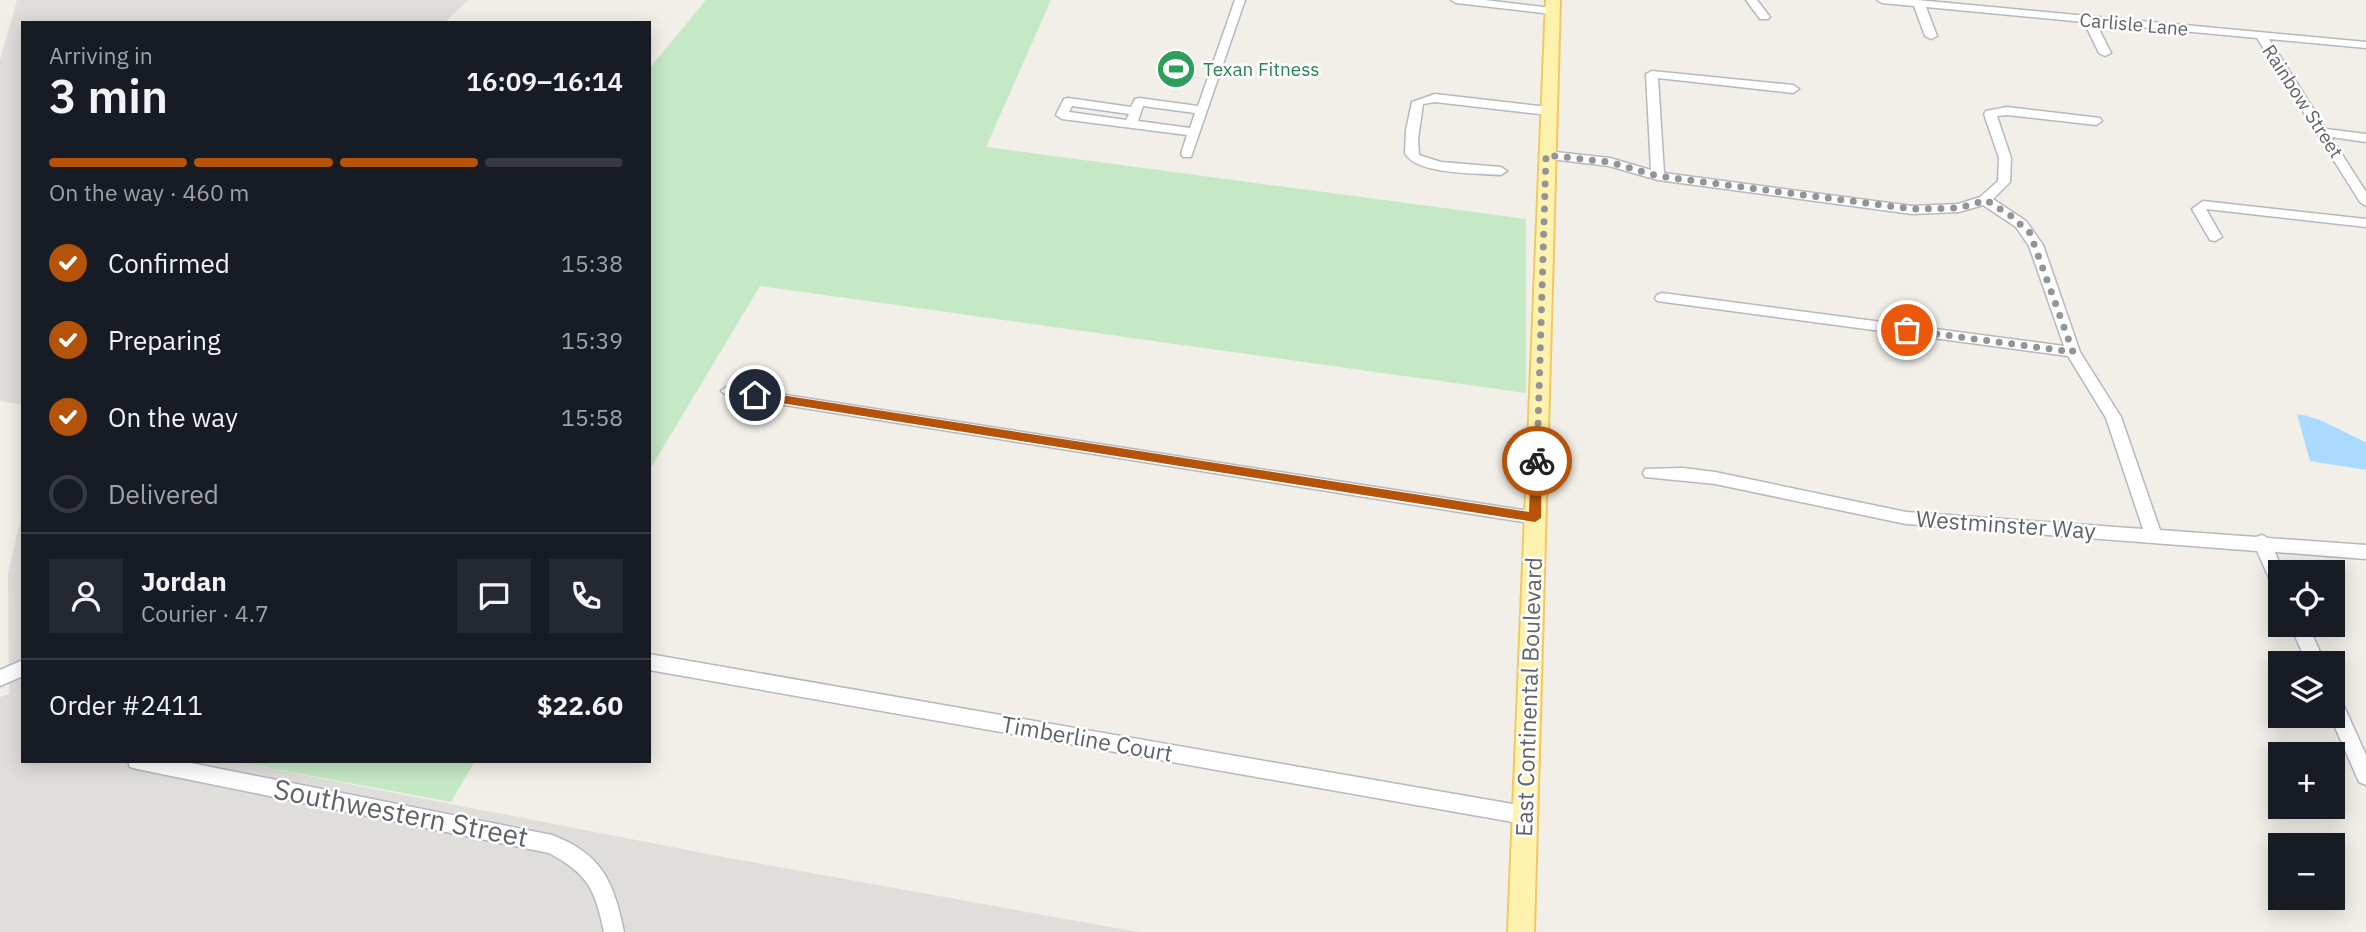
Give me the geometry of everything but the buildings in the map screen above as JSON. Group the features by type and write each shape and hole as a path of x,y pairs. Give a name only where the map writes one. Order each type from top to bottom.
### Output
{"main road":[{"name":"East Continental Boulevard","path":"1521,932 1553,5"}],"street":[{"path":"1187,154 1240,0"},
{"path":"1456,0 1553,5"},
{"path":"1751,0 1755,10 1764,17"},
{"name":"Carlisle Lane","path":"1882,0 2366,45"},
{"path":"1919,4 1931,36"},
{"path":"2089,20 2105,52"},
{"name":"Rainbow Street","path":"2261,36 2366,202"},
{"path":"1658,176 1652,74 1793,89"},
{"path":"1502,171 1428,163 1416,159 1411,151 1418,102 1435,98 1548,111"},
{"path":"1131,124 1139,102 1202,110"},
{"path":"1136,111 1068,103 1062,116 1194,132"},
{"path":"1546,160 1912,209 1959,208 1986,200 1999,190 2006,176 2005,158 1990,114 2007,111 2096,121"},
{"path":"2325,134 2366,138"},
{"path":"1986,200 2011,216 2030,233 2073,352 2113,417 2153,535"},
{"path":"2215,237 2199,209 2203,205 2366,223"},
{"path":"1662,298 2073,352"},
{"path":"727,391 1535,518"},
{"name":"Westminster Way","path":"1651,473 1703,476 1884,515 2366,552"},
{"path":"2262,542 2270,560"},
{"name":"Timberline Court","path":"651,662 1524,816"},
{"path":"0,678 21,669"},
{"path":"2345,728 2366,776"},
{"name":"Southwestern Street","path":"147,763 552,844 585,862 606,892 614,932"}],"shaded area":[{"path":"17,0 469,0 446,21 21,21 21,405 0,401 0,60"},
{"path":"21,518 21,763 241,763 718,856 1138,932 0,932 0,697 9,694 8,574"}],"green space":[{"path":"706,0 1051,0 986,147 1526,219 1526,393 760,286 651,468 651,67"},
{"path":"242,763 474,763 451,802"}],"water":[{"path":"2297,414 2324,422 2366,442 2366,470 2310,461"}],"way so far":[{"path":"1537,461 1546,155 1609,162 1658,176 1912,209 1959,208 1986,200 2011,216 2030,233 2073,352 1907,330"}],"place":[{"name":"Texan Fitness","path":"1176,69"}],"route":[{"path":"755,395 1535,518 1537,461"}]}
